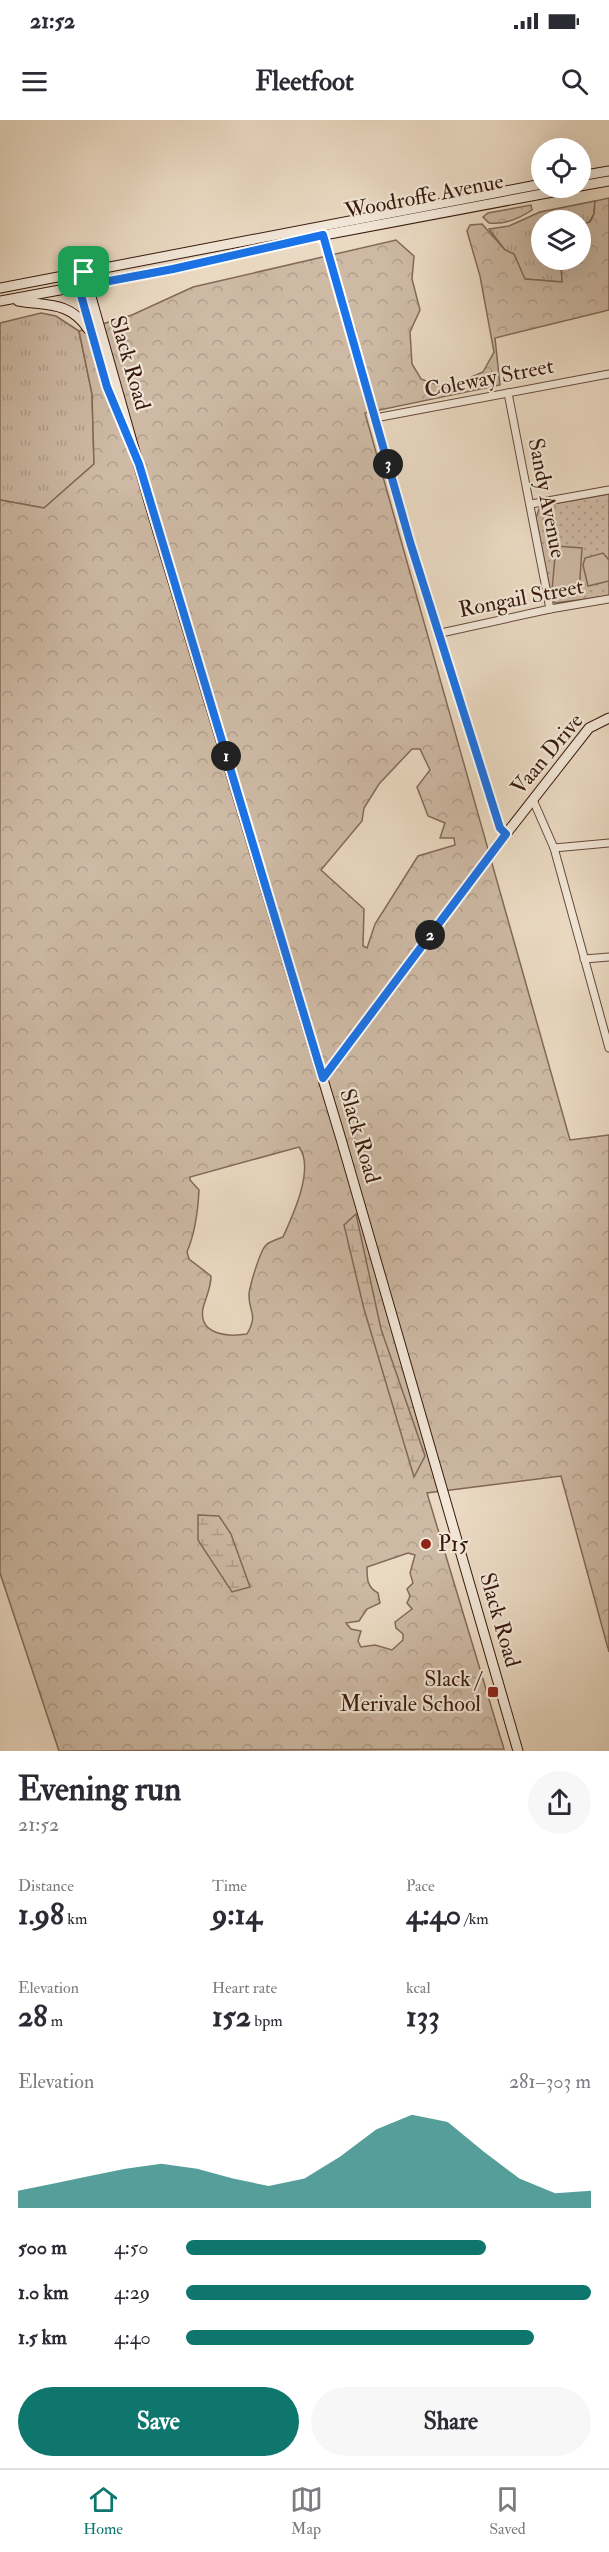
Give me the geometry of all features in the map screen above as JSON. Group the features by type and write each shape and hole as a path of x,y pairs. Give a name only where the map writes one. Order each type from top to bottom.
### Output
{"street":[{"path":"591,174 609,171"},
{"path":"591,184 609,181"},
{"name":"Woodroffe Avenue","path":"0,288 531,186"},
{"name":"Woodroffe Avenue","path":"0,301 194,264 323,235 531,196"},
{"path":"323,235 410,542 441,633 500,828 506,834"},
{"name":"Slack Road","path":"79,273 139,464 323,1078 518,1751"},
{"name":"Slack Road","path":"83,286 92,336 110,394 139,464"},
{"path":"13,299 63,307 76,315 92,336"},
{"name":"Coleway Street","path":"375,418 609,374"},
{"name":"Sandy Avenue","path":"508,393 550,609"},
{"path":"531,504 609,490"},
{"name":"Rongail Street","path":"441,633 550,609 609,599"},
{"name":"Vaan Drive","path":"323,1078 506,834 589,728 609,718"},
{"path":"533,800 554,848 609,1048"},
{"path":"554,848 609,843"},
{"path":"584,959 609,957"}],"green space":[{"path":"609,198 609,310 495,338 500,385 365,413 570,1140 609,1135 609,1652 561,1476 427,1493 504,1749 59,1751 0,1573 0,500 44,508 94,464 92,394 79,331 132,315 193,287 396,240 414,256 412,279 420,310 410,332 412,364 421,379 446,388 483,372 494,352 480,276 467,231 470,225 482,224 505,250 514,254 525,279 562,282 561,270 591,270 591,220 595,201","holes":["412,749 420,749 430,770 417,787 428,816 445,823 440,838 454,838 455,845 418,856 375,924 367,948 363,946 364,909 321,870 362,821 364,808 379,784","299,1147 305,1167 301,1192 283,1237 266,1245 261,1254 249,1294 253,1317 247,1334 231,1335 216,1332 205,1324 203,1317 211,1276 189,1259 187,1252 196,1222 199,1190 190,1177","408,1553 415,1555 410,1573 413,1583 407,1589 410,1596 407,1603 412,1609 395,1622 396,1628 403,1634 403,1640 392,1650 375,1645 361,1647 358,1641 361,1631 351,1629 346,1623 359,1621 367,1609 380,1603 378,1593 368,1582 367,1567"]},
{"path":"595,201 594,214 591,219 591,210 550,210"},
{"path":"531,205 532,210 506,222 495,223 489,223 483,217 488,213"},
{"path":"531,216 531,270 561,270 562,282 524,279 514,254 505,250 489,229 509,226"},
{"path":"41,313 56,316 79,331 92,394 94,464 44,508 0,500 0,323"},
{"path":"609,494 609,596 555,603 552,600 536,518 539,509 547,505"},
{"path":"556,546 582,548 579,592 552,590"},
{"path":"603,553 609,560 609,581 588,586 583,565 585,558"},
{"path":"356,1214 381,1329 425,1456 414,1477 364,1309 344,1225"},
{"path":"198,1515 219,1516 231,1534 250,1587 232,1592 198,1540"}],"place":[{"name":"P15","path":"426,1544"},
{"name":"Slack / Merivale School","path":"493,1692"}],"route":[{"path":"323,235 410,542 441,633 500,828 506,834 323,1078 139,464 107,387 75,274 84,272 88,285 173,269 323,235"}]}
